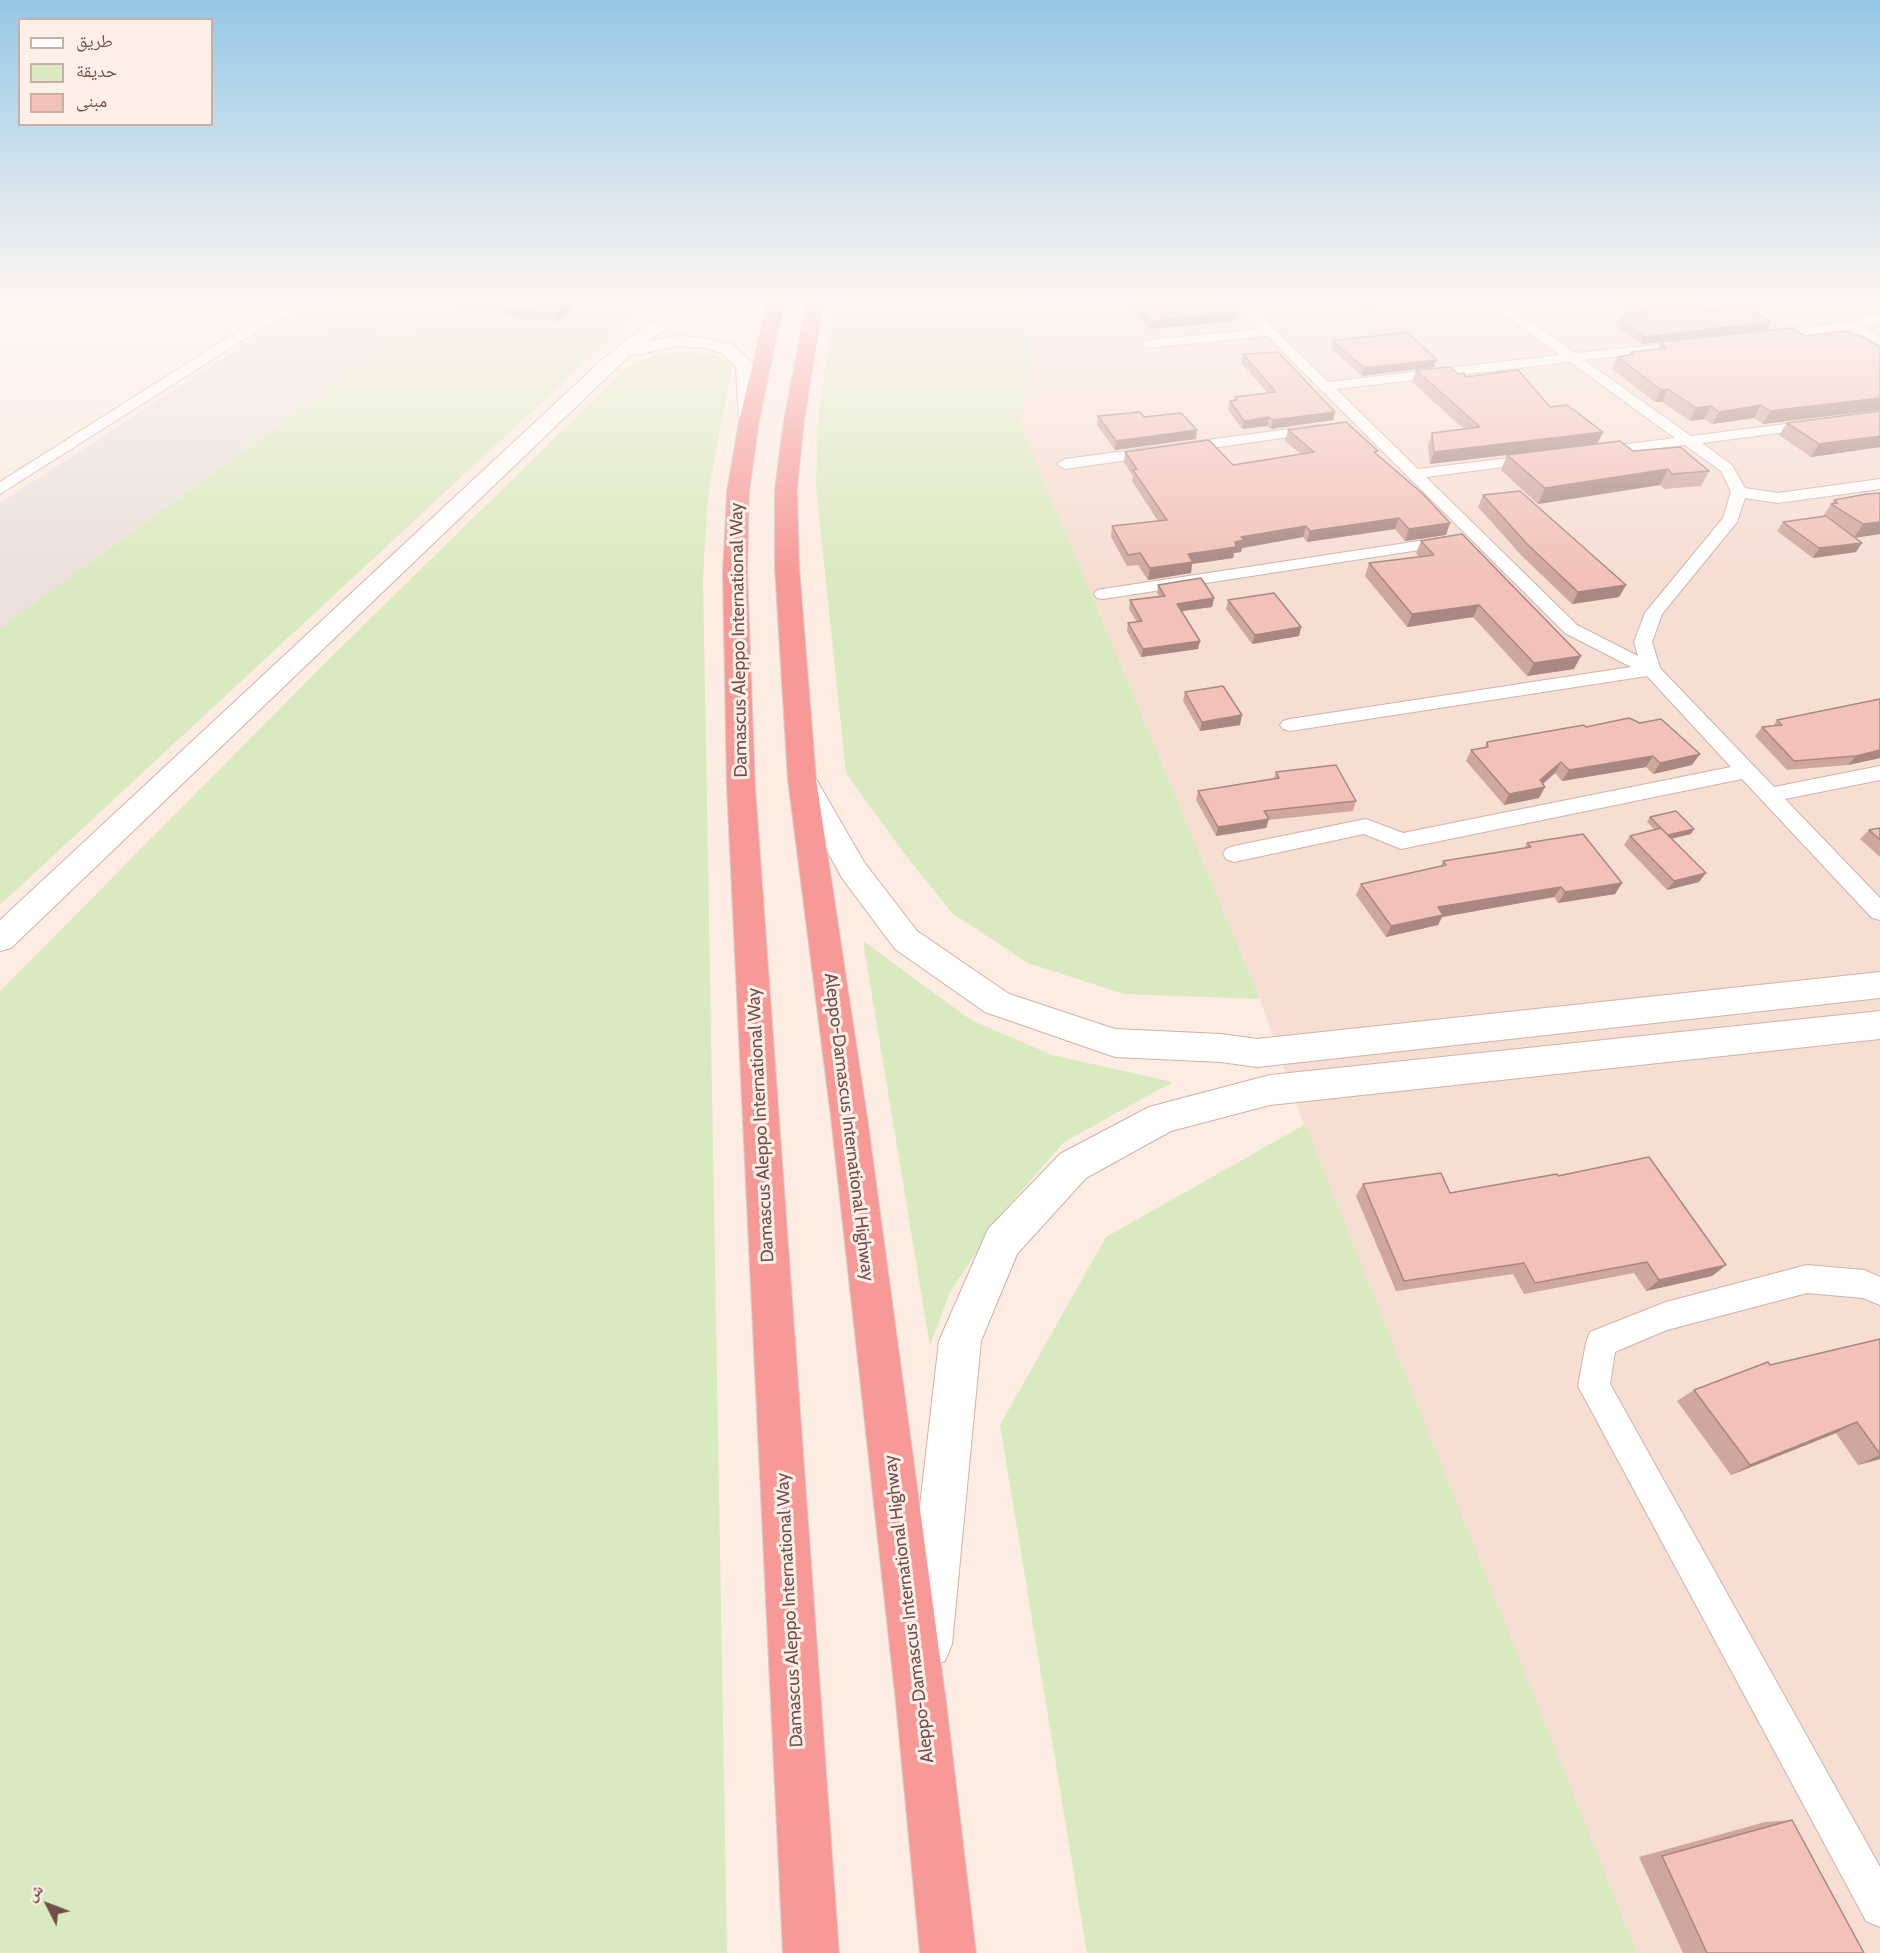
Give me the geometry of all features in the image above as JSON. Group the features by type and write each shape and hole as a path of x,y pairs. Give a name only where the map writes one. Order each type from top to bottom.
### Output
{"highway":[{"name":"Damascus Aleppo International Way","path":"755,392 748,421 738,492 735,573 741,787 811,1953"},
{"name":"Aleppo-Damascus International Highway","path":"799,392 786,489 787,567 802,779 849,1118 921,1702 948,1953"}],"street":[{"path":"0,489 152,392"},
{"path":"0,939 578,392"},
{"path":"746,392 748,421"},
{"path":"1331,392 1571,629 1651,670 1880,912"},
{"path":"1621,392 1727,468 1738,492 1731,519 1654,613 1643,642 1651,670"},
{"path":"1581,453 1880,416"},
{"path":"1065,464 1363,423"},
{"path":"1415,474 1545,458"},
{"path":"1738,492 1778,498 1880,484"},
{"path":"1103,594 1478,537"},
{"path":"1290,725 1651,670"},
{"path":"1234,854 1366,826 1401,841 1746,771"},
{"path":"1770,795 1880,773"},
{"path":"802,779 853,870 906,940 997,1003 1115,1043 1221,1048 1257,1053 1880,985"},
{"path":"921,1702 960,1341 1002,1242 1073,1166 1162,1118 1270,1090 1880,1025"},
{"path":"1221,1048 1239,1097"},
{"path":"1880,1291 1864,1284 1807,1279 1666,1316 1601,1343 1594,1386 1880,1907"}],"shaded area":[{"path":"171,392 323,392 0,628 0,503"},
{"path":"1025,392 1880,392 1880,1953 1637,1953 1304,1125 1260,999 1021,426"}],"green space":[{"path":"324,392 553,392 0,905 0,628"},
{"path":"601,392 727,392 708,495 703,576 727,1953 0,1953 0,991 329,659"},
{"path":"822,392 1025,392 1021,426 1260,999 1124,994 1028,963 952,913 903,852 846,773 816,487 818,421"},
{"path":"863,941 971,1020 1052,1055 1173,1082 1064,1142 1004,1211 950,1292 930,1346"},
{"path":"1304,1125 1637,1953 1087,1953 1000,1425 1106,1237"}],"building":[{"path":"1275,392 1316,392 1335,412 1273,420 1269,417 1244,421 1230,401 1237,400 1235,397"},
{"path":"1441,392 1537,392 1550,407 1567,405 1603,432 1434,452 1432,433 1480,427"},
{"path":"1673,392 1880,392 1880,398 1770,411 1761,405 1719,412 1711,406 1696,408"},
{"path":"1880,411 1880,436 1819,444 1787,423"},
{"path":"1140,412 1144,417 1181,413 1197,430 1116,441 1098,416"},
{"path":"1346,422 1378,451 1374,452 1423,494 1450,523 1409,529 1399,518 1310,531 1306,526 1241,537 1244,540 1235,542 1236,547 1188,554 1193,562 1150,568 1140,553 1128,555 1112,526 1167,520 1133,470 1137,469 1125,452 1209,440 1233,465 1314,452 1288,430"},
{"path":"1620,441 1633,451 1680,447 1709,471 1672,474 1668,469 1545,488 1507,455"},
{"path":"1520,491 1626,585 1578,592 1527,544 1483,495"},
{"path":"1880,493 1880,522 1863,524 1831,504 1838,503 1834,500"},
{"path":"1826,516 1862,543 1819,548 1783,522"},
{"path":"1462,534 1581,656 1534,663 1479,605 1412,614 1369,563 1434,555 1421,541"},
{"path":"1201,578 1214,598 1177,604 1200,641 1143,649 1128,623 1142,621 1130,600 1165,596 1158,585"},
{"path":"1274,593 1301,627 1255,635 1228,600"},
{"path":"1223,686 1242,715 1202,722 1185,692"},
{"path":"1880,699 1880,750 1856,756 1794,761 1762,727 1782,725 1777,720"},
{"path":"1629,718 1640,723 1661,719 1700,754 1660,763 1653,756 1569,770 1561,762 1540,780 1545,787 1509,794 1471,750 1488,747 1487,742"},
{"path":"1336,765 1356,801 1264,811 1269,819 1218,827 1198,791 1279,778 1276,772"},
{"path":"1676,811 1694,829 1668,835 1650,817"},
{"path":"1661,828 1706,873 1674,881 1630,836"},
{"path":"1880,828 1880,840 1869,830"},
{"path":"1583,834 1622,883 1565,892 1561,887 1438,907 1443,915 1391,926 1361,884 1446,865 1443,861 1531,847 1527,843"},
{"path":"1649,1157 1726,1265 1659,1280 1647,1262 1535,1283 1524,1263 1404,1281 1363,1184 1441,1173 1450,1193 1557,1174 1558,1176"},
{"path":"1880,1339 1880,1454 1857,1422 1750,1465 1694,1390 1768,1362 1770,1365"},
{"path":"1792,1820 1864,1953 1707,1953 1662,1856"}]}
